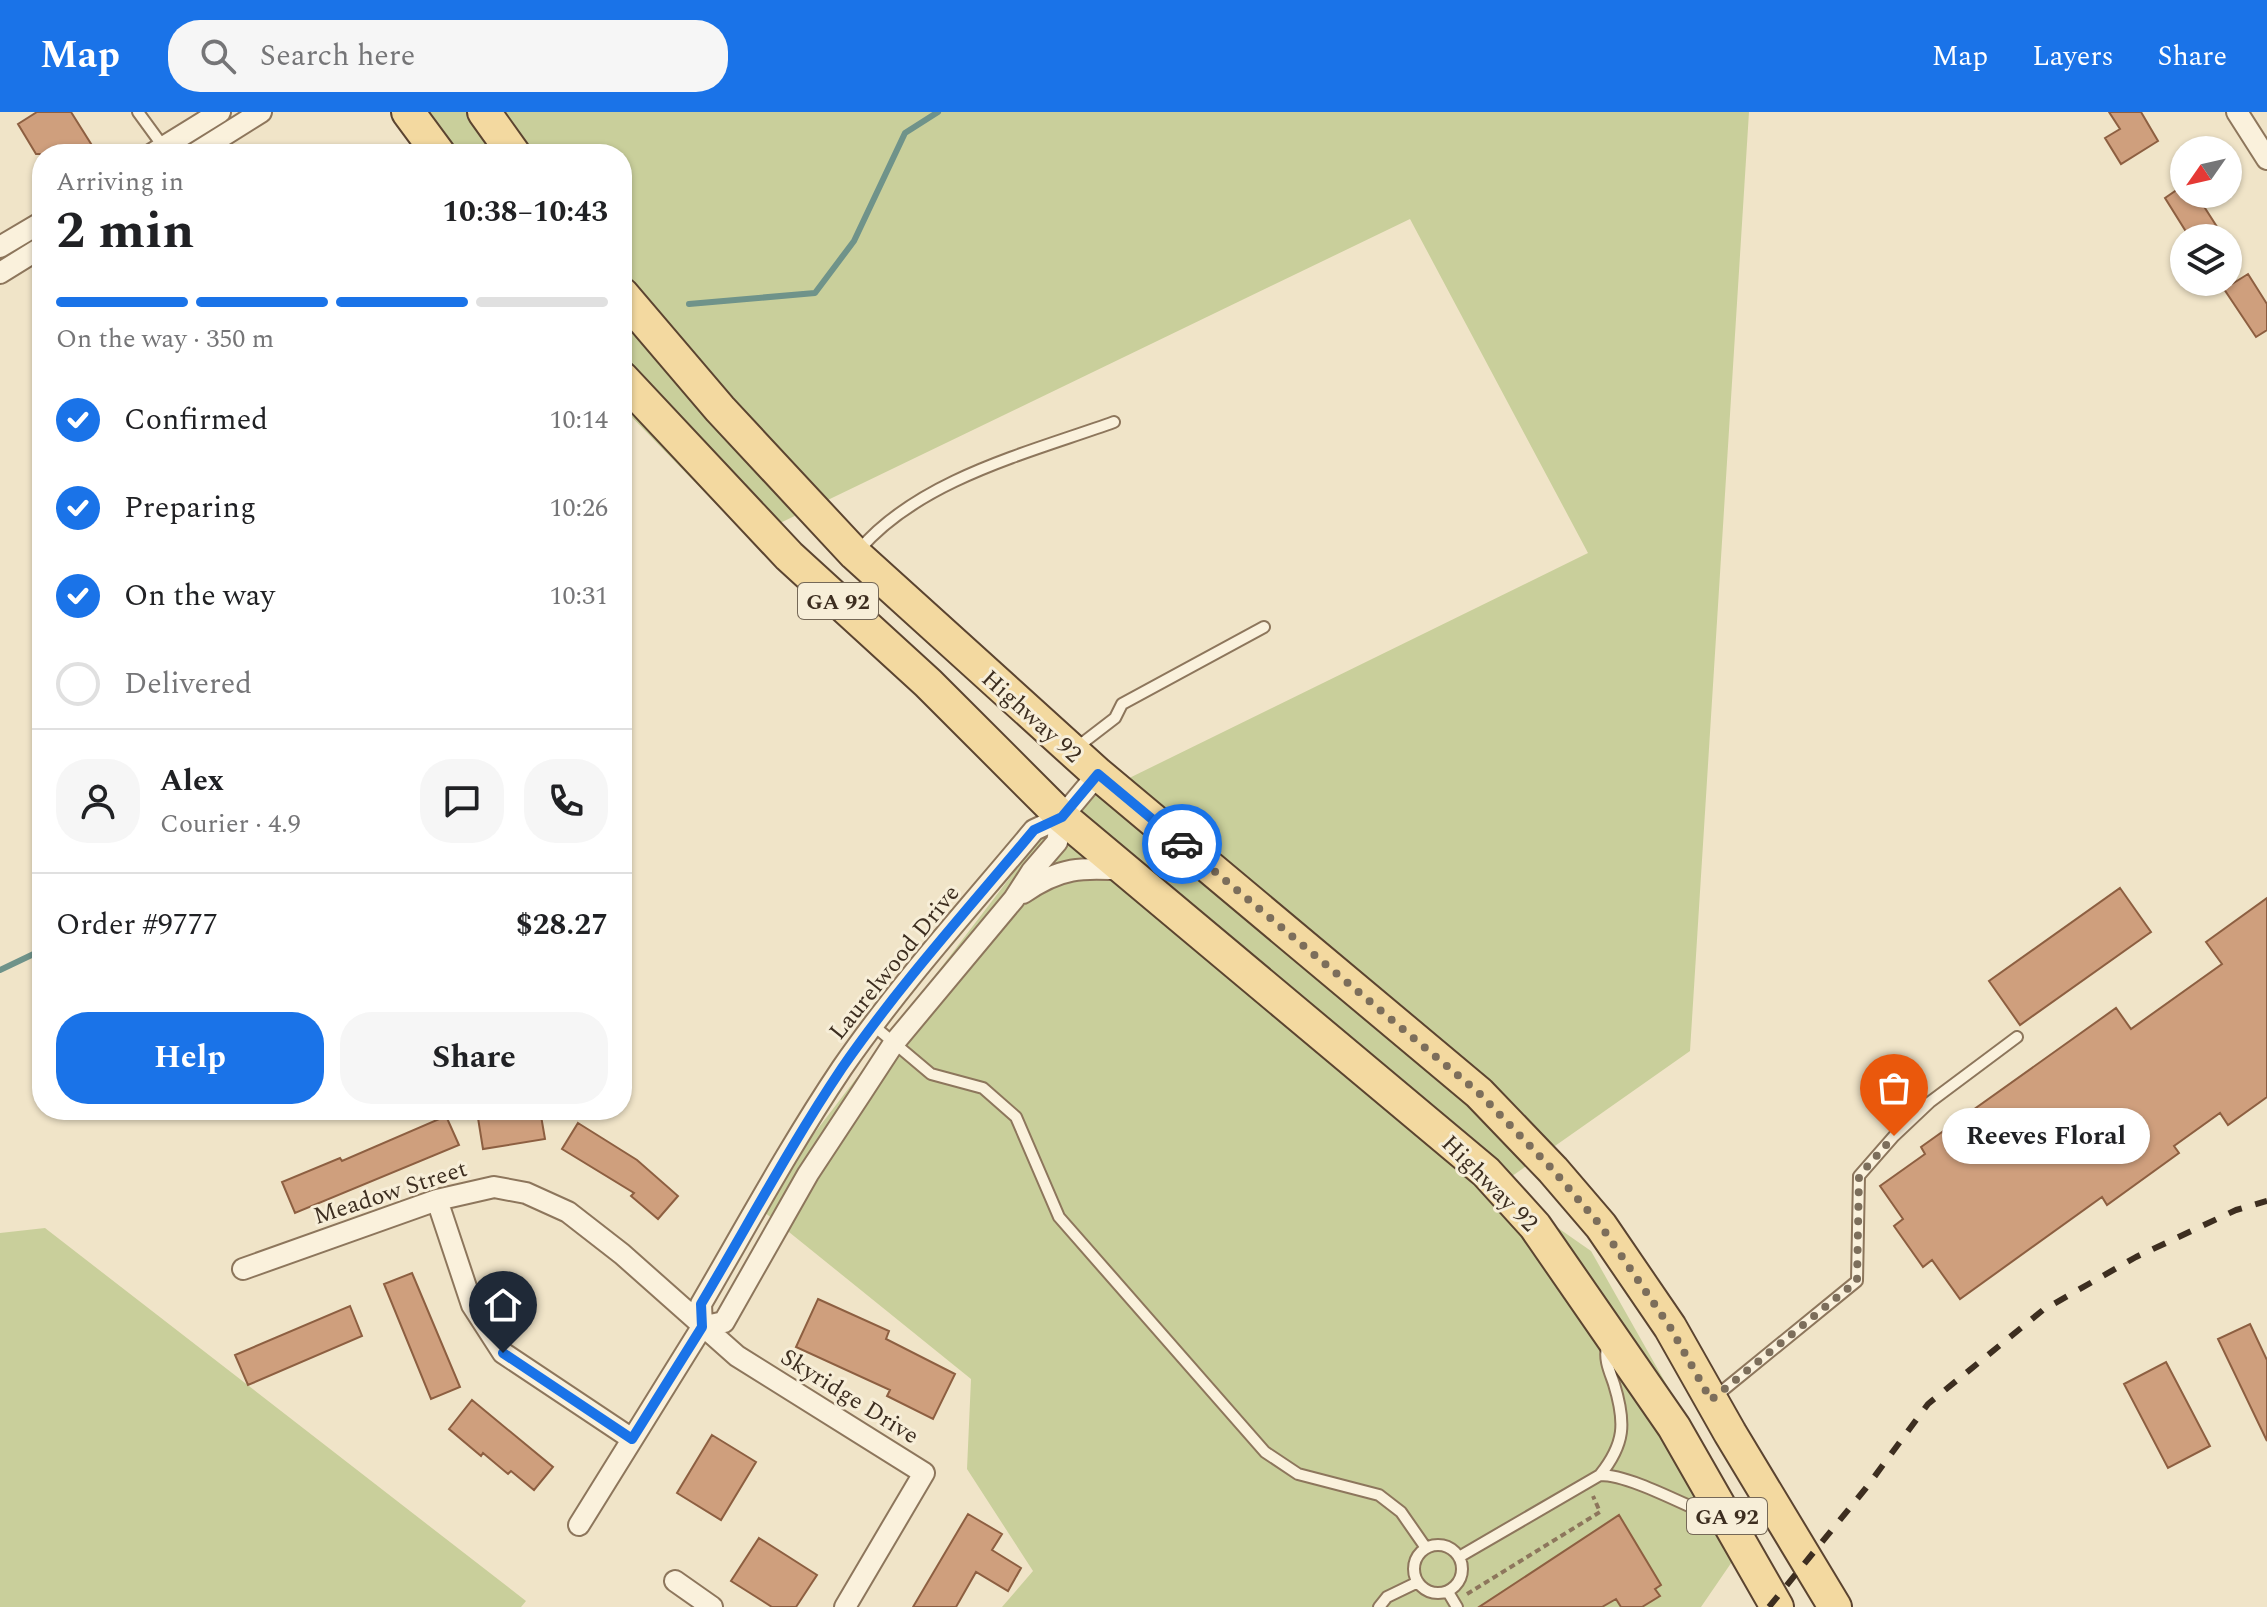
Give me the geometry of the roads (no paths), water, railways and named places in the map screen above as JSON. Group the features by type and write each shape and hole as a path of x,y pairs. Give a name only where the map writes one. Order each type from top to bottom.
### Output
{"main road":[{"path":"408,112 432,144"},
{"path":"484,112 507,144"},
{"name":"Highway 92","path":"632,306 720,409 855,554 1071,751 1479,1093 1553,1170 1601,1226 1670,1327 1835,1607"},
{"name":"Highway 92","path":"632,389 789,556 928,683 1062,817 1486,1172 1535,1226 1674,1427 1777,1607"},
{"path":"1674,1427 1711,1400"}],"street":[{"path":"173,144 220,112"},
{"path":"210,144 261,112"},
{"path":"2237,112 2267,157"},
{"path":"0,247 32,228"},
{"path":"1,269 32,252"},
{"name":"Laurelwood Drive","path":"579,1525 702,1327 701,1304 814,1111 896,996 1034,830 1062,817 1098,774"},
{"name":"Laurelwood Drive","path":"702,1327 724,1322 808,1174 894,1043 1014,899 1032,871 1057,842 1062,817"},
{"name":"Laurelwood Drive","path":"1014,899 1045,877 1058,872 1126,870"},
{"name":"Meadow Street","path":"243,1269 437,1200 494,1187 526,1193 568,1212 622,1254 702,1327"},
{"path":"437,1200 472,1305 503,1353 632,1439"},
{"name":"Skyridge Drive","path":"702,1327 737,1356 924,1473 845,1607"},
{"path":"675,1581 712,1607"}],"lane":[{"path":"138,112 156,144"},
{"path":"855,554 877,529 898,512 955,480 1114,422"},
{"path":"1071,751 1115,718 1122,704 1264,627"},
{"path":"874,1026 931,1074 983,1088 1016,1117 1059,1217 1265,1452 1298,1474 1379,1495 1401,1512 1426,1548"},
{"path":"1711,1400 1857,1281 1859,1176 1894,1136 1930,1102 2017,1037"},
{"path":"1459,1557 1600,1475 1614,1457 1620,1442 1621,1425 1615,1387 1605,1355 1610,1337"},
{"path":"1600,1475 1627,1481 1731,1524"},
{"path":"1443,1545 1459,1557 1462,1575 1454,1588 1453,1600 1425,1590 1418,1582 1413,1568 1415,1560 1426,1548 1443,1545"},
{"path":"1379,1607 1387,1597 1418,1582"}],"waterway":[{"path":"689,304 815,293 854,241 905,133 938,112"},
{"path":"0,970 32,955"}],"railway":[{"path":"1769,1607 1866,1488 1928,1404 2043,1310 2136,1257 2236,1210 2267,1201"}],"place":[{"name":"Reeves Floral","path":"1894,1136"}]}
